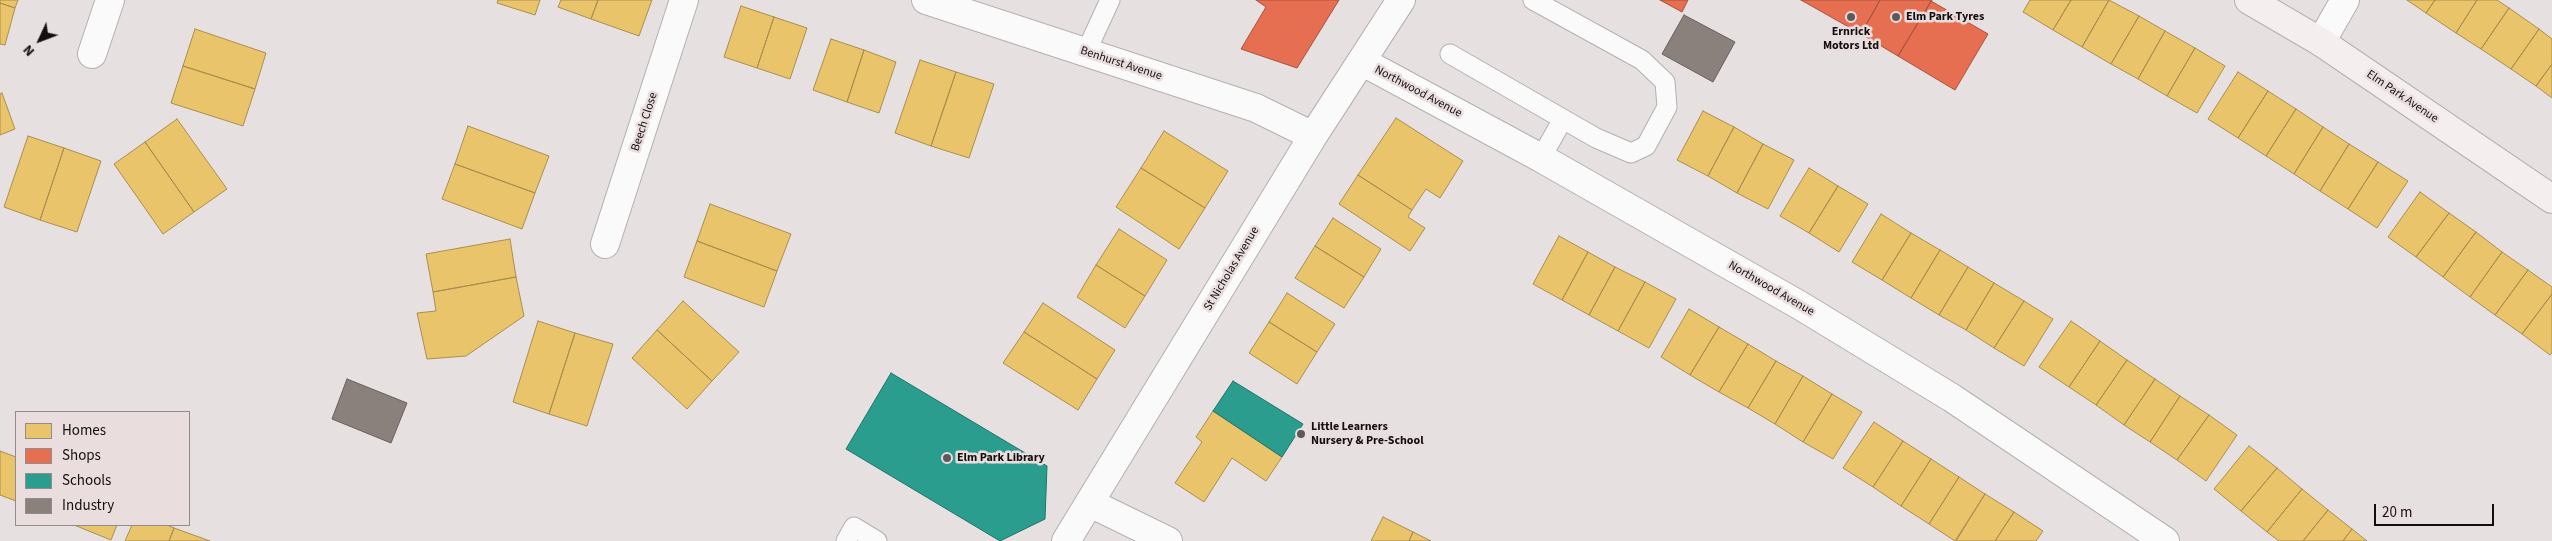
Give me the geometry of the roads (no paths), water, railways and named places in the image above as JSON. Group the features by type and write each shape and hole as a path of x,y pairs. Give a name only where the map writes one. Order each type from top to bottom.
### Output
{"street":[{"path":"92,54 110,0"},
{"name":"Beech Close","path":"605,244 684,0"},
{"name":"Benhurst Avenue","path":"926,0 1256,108 1313,136"},
{"name":"St Nicholas Avenue","path":"1066,541 1313,136 1402,0"},
{"name":"Elm Park Avenue","path":"2249,0 2321,42 2552,199"},
{"path":"2321,42 2345,0"},
{"name":"Northwood Avenue","path":"1363,62 1540,158 1801,306 1952,398 2165,541"},
{"path":"1090,502 1168,541"}],"lane":[{"path":"1086,52 1110,0"},
{"path":"1450,54 1596,138 1631,153 1646,146 1667,107 1665,82 1642,60 1533,0"},
{"path":"1540,158 1563,118"},
{"path":"846,541 854,527 877,541"}],"place":[{"name":"Ernrick Motors Ltd","path":"1851,17"},
{"name":"Elm Park Tyres","path":"1896,17"},
{"name":"Little Learners Nursery & Pre-School","path":"1301,434"},
{"name":"Elm Park Library","path":"947,458"}]}
